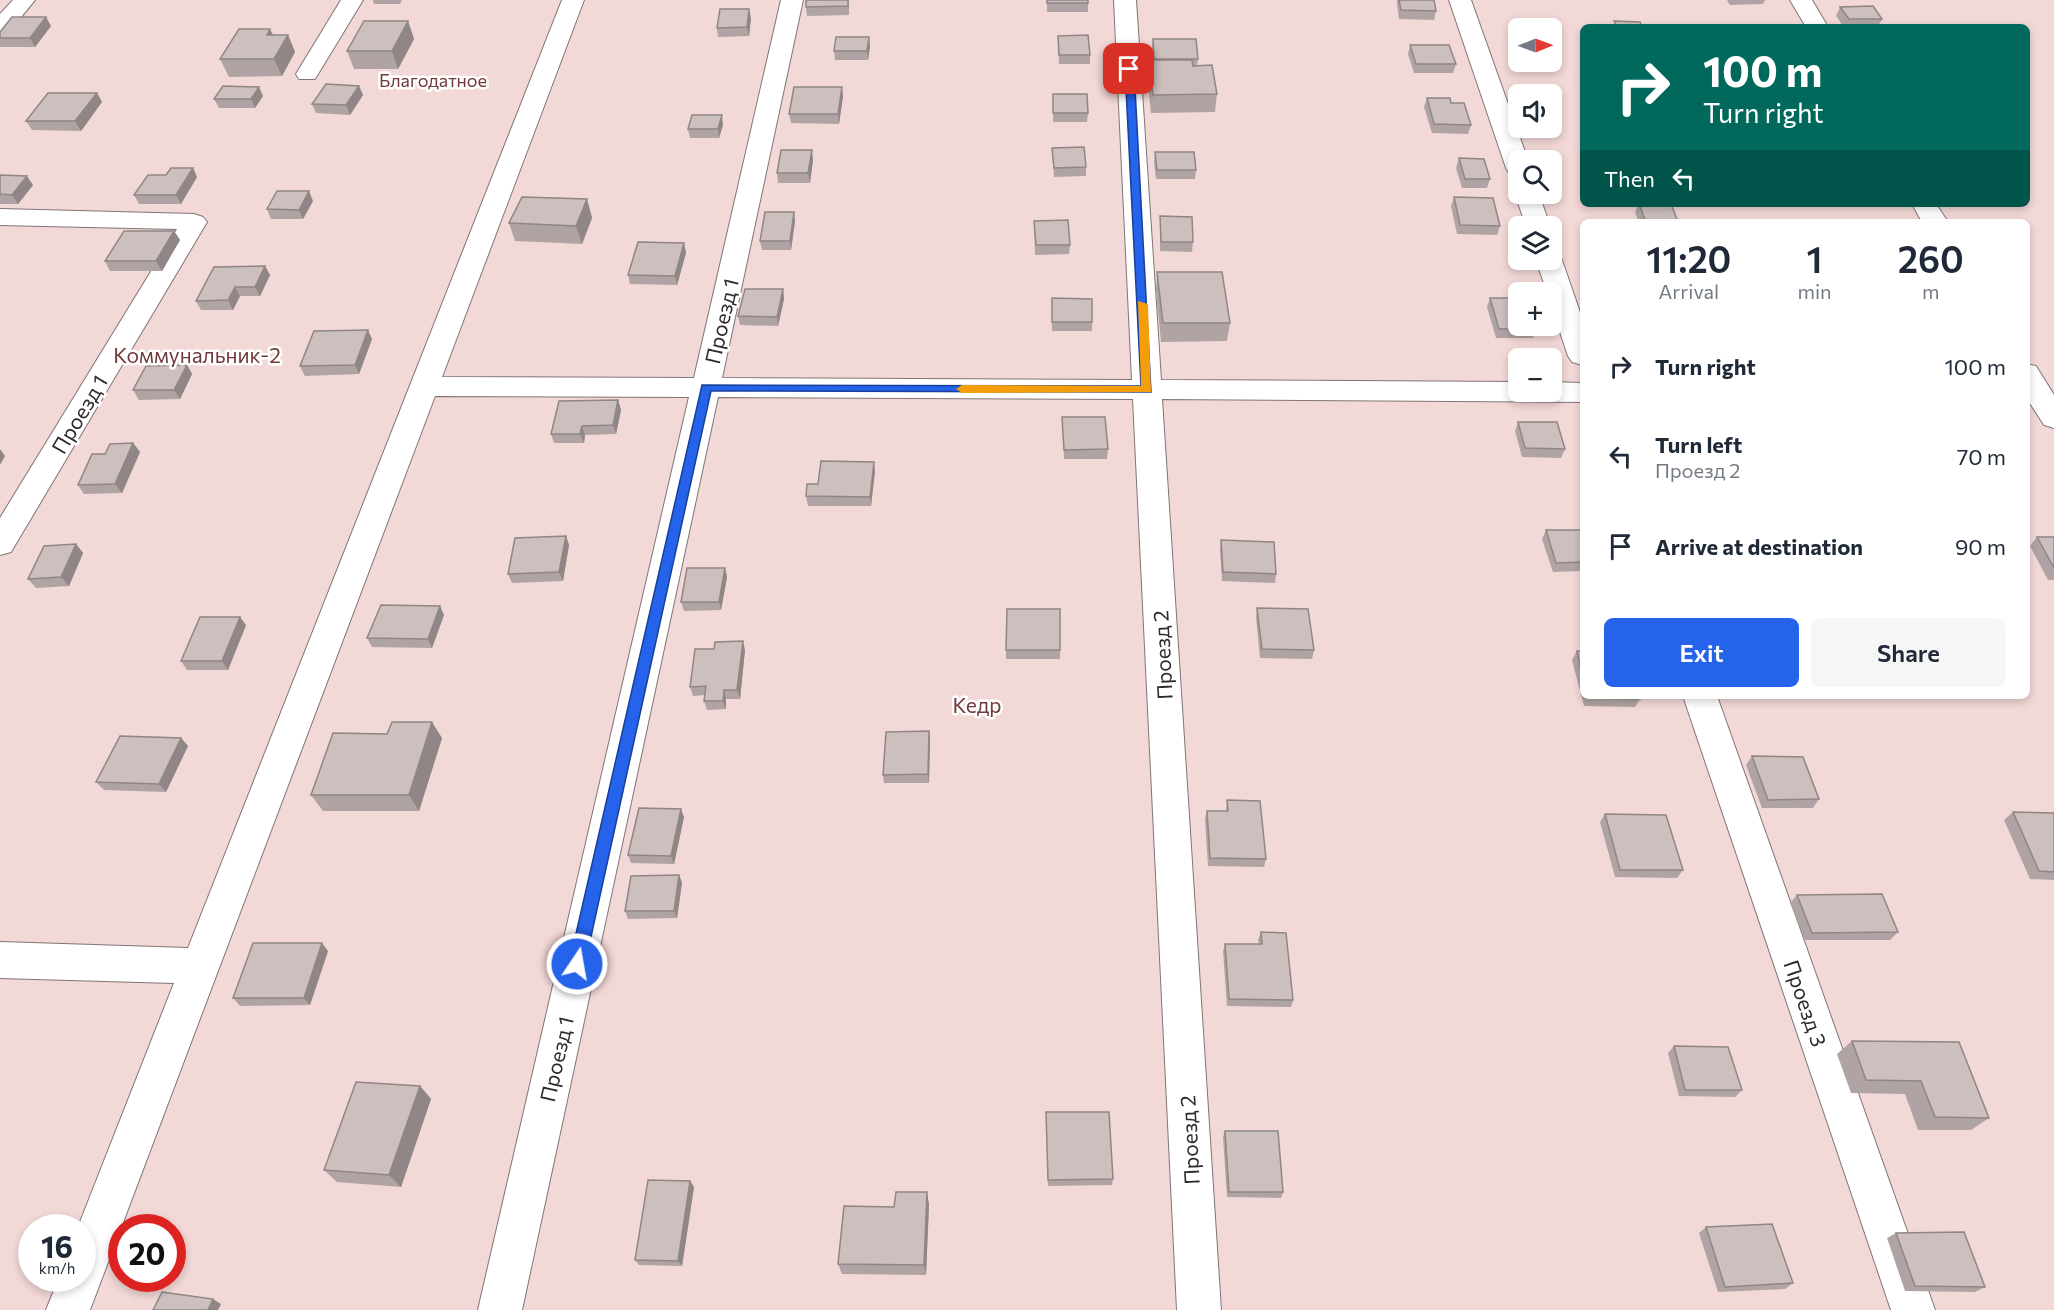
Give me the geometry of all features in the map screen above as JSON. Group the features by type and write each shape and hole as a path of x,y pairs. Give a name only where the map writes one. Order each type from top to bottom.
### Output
{"street":[{"path":"0,28 24,0"},
{"path":"307,74 352,0"},
{"path":"96,1237 573,0"},
{"name":"Проезд 1","path":"500,1310 792,0"},
{"name":"Проезд 2","path":"1125,0 1199,1310"},
{"path":"1460,0 1512,150"},
{"path":"1801,0 1815,24"},
{"name":"Проезд 1","path":"0,217 194,222 0,544"},
{"path":"1553,270 1580,350"},
{"path":"424,386 1580,392"},
{"path":"2037,389 2054,418"},
{"name":"Проезд 3","path":"1701,699 1912,1310"},
{"path":"0,960 201,966"},
{"path":"68,1310 75,1292"}],"green space":[{"name":"Кедр","path":"0,0 2054,0 2054,1310 0,1310"}],"building":[{"path":"806,0 848,0 848,6 806,7"},
{"path":"1047,0 1088,0 1088,3 1047,3"},
{"path":"1399,0 1434,0 1436,11 1401,10"},
{"path":"1873,6 1882,19 1849,19 1840,7"},
{"path":"720,9 749,9 747,27 717,28"},
{"path":"12,17 46,17 30,38 0,38 0,32"},
{"path":"364,21 408,21 392,51 347,51"},
{"path":"1614,21 1640,22 1641,24 1616,24"},
{"path":"239,29 270,29 267,35 288,35 274,59 220,59"},
{"path":"1088,35 1090,55 1059,55 1058,36"},
{"path":"836,37 869,37 867,51 834,51"},
{"path":"1153,39 1196,39 1198,59 1154,59"},
{"path":"1410,45 1449,45 1456,64 1416,64"},
{"path":"1148,60 1192,60 1193,66 1212,65 1217,94 1153,95"},
{"path":"326,84 359,86 346,105 312,104"},
{"path":"223,86 259,87 251,99 214,99"},
{"path":"794,87 842,87 838,114 789,114"},
{"path":"48,93 97,93 75,121 26,121"},
{"path":"1053,94 1087,94 1088,113 1053,113"},
{"path":"1427,98 1450,98 1451,103 1464,103 1471,125 1434,124"},
{"path":"692,115 722,115 718,129 688,129"},
{"path":"1084,147 1086,167 1054,168 1052,148"},
{"path":"781,150 812,150 808,173 777,173"},
{"path":"1155,152 1194,152 1196,170 1157,170"},
{"path":"1459,158 1484,159 1490,179 1465,179"},
{"path":"171,168 193,168 176,195 134,195 148,175 166,175"},
{"path":"0,175 27,176 12,195 0,194"},
{"path":"277,191 309,191 299,210 267,209"},
{"path":"522,197 587,199 576,226 509,223"},
{"path":"1454,197 1493,198 1500,226 1460,225"},
{"path":"1640,207 1672,207 1677,219 1645,219"},
{"path":"765,212 794,212 790,241 760,241"},
{"path":"1160,216 1192,217 1193,242 1161,242"},
{"path":"1068,220 1070,245 1036,245 1034,221"},
{"path":"124,231 174,231 156,261 105,261"},
{"path":"638,242 684,243 675,276 628,275"},
{"path":"265,266 255,287 235,287 228,300 196,301 214,267"},
{"path":"1157,272 1222,272 1230,323 1163,323"},
{"path":"745,289 783,289 777,317 738,316"},
{"path":"1052,298 1092,299 1092,322 1052,322"},
{"path":"1490,298 1508,298 1508,329 1499,329"},
{"path":"368,330 355,365 300,366 314,331"},
{"path":"187,365 174,390 133,390 146,366"},
{"path":"618,400 613,425 582,426 580,434 551,434 559,401"},
{"path":"1062,417 1105,417 1108,449 1064,450"},
{"path":"1518,422 1557,422 1565,449 1525,448"},
{"path":"133,443 115,484 78,485 92,454 105,454 110,444"},
{"path":"821,461 874,462 870,497 806,496 807,484 818,484"},
{"path":"1546,530 1580,530 1580,562 1556,563"},
{"path":"566,536 559,572 508,574 515,538"},
{"path":"2037,537 2054,537 2054,568"},
{"path":"1221,540 1274,542 1276,574 1223,572"},
{"path":"76,544 61,577 28,579 44,546"},
{"path":"687,568 725,568 719,602 681,602"},
{"path":"381,605 440,606 428,639 367,638"},
{"path":"1257,608 1308,609 1314,650 1262,649"},
{"path":"1007,609 1060,609 1060,650 1006,650"},
{"path":"200,617 240,617 222,661 181,661"},
{"path":"743,641 737,690 724,690 723,701 704,701 706,686 690,687 695,649 714,649 715,642"},
{"path":"392,722 432,722 409,795 311,795 333,733 387,734"},
{"path":"929,731 928,774 883,775 886,732"},
{"path":"120,736 181,738 159,784 96,782"},
{"path":"1752,756 1803,757 1819,799 1768,800"},
{"path":"1227,800 1260,801 1266,859 1210,858 1207,811 1228,811"},
{"path":"639,808 681,809 671,856 628,855"},
{"path":"2013,812 2054,813 2054,872 2039,871"},
{"path":"1605,814 1666,815 1683,870 1620,870"},
{"path":"679,875 674,911 625,911 631,876"},
{"path":"1882,894 1898,932 1812,933 1797,895"},
{"path":"1261,932 1286,933 1293,1000 1229,999 1225,944 1262,944"},
{"path":"253,943 322,943 304,998 233,998"},
{"path":"1852,1041 1959,1042 1989,1118 1935,1117 1921,1081 1866,1080"},
{"path":"1674,1046 1728,1047 1742,1090 1685,1090"},
{"path":"356,1082 420,1086 389,1175 324,1170"},
{"path":"1046,1112 1109,1112 1113,1179 1048,1180"},
{"path":"1225,1131 1278,1131 1283,1192 1229,1192"},
{"path":"648,1180 690,1181 678,1261 635,1260"},
{"path":"896,1192 927,1192 924,1265 838,1264 844,1206 894,1207"},
{"path":"1772,1224 1793,1283 1725,1287 1706,1227"},
{"path":"1964,1232 1985,1287 1915,1286 1896,1233"},
{"path":"162,1292 213,1299 208,1310 153,1310"}],"slow traffic":[{"path":"962,389 1147,390 1142,304"}],"route":[{"path":"577,964 706,387 1147,390 1129,69"}],"park label":[{"name":"Благодатное","path":"433,80"},
{"name":"Коммунальник-2","path":"197,354"}]}
